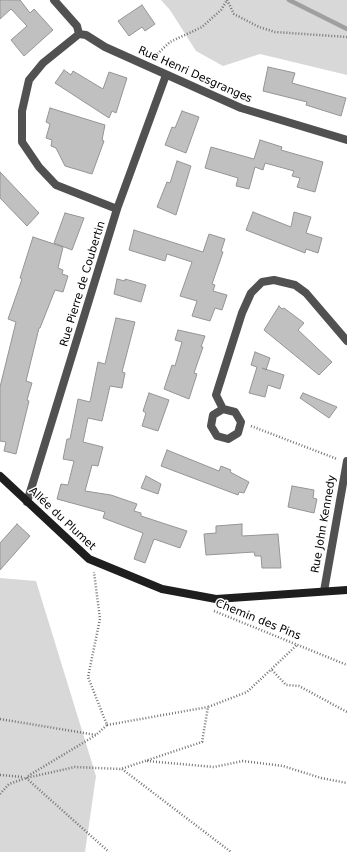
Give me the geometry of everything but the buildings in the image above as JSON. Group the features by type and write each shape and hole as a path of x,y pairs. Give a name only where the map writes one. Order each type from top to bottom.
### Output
{"street":[{"path":"54,0 77,26 79,34 43,64 29,80 22,111 22,142 39,168 56,185 117,209"},
{"name":"Rue Henri Desgranges","path":"79,34 86,35 105,47 241,108 347,140"},
{"name":"Rue Pierre de Coubertin","path":"27,502 117,209 166,75"},
{"path":"224,409 214,415 211,426 217,436 228,439 238,433 241,422 235,412 224,409 216,395 242,313 251,293 262,282 274,280 295,286 306,293 347,340"},
{"name":"Rue John Kennedy","path":"324,591 347,462"},
{"name":"Allée du Plumet","path":"0,476 92,561 162,589 216,599 347,590"}],"path":[{"path":"227,0 234,14 259,27 275,32 347,37"},
{"path":"145,65 170,42 202,27 221,10 227,0"},
{"path":"241,422 347,462"},
{"path":"92,561 100,619 88,678 107,725"},
{"name":"Chemin des Pins","path":"212,610 347,665"},
{"path":"26,778 96,735 107,725 208,707 247,692 272,670 297,644"},
{"path":"272,670 286,685 299,686 347,712"},
{"path":"0,794 9,784 26,778 75,767 121,769 202,742 208,707"},
{"path":"0,720 96,735"},
{"path":"145,761 214,767 243,761 283,766 321,778 347,782"},
{"path":"121,769 231,852"},
{"path":"0,775 26,778 109,852"}],"shaded area":[{"path":"161,0 347,0 347,75 260,54 223,66 196,51 170,10"},
{"path":"0,578 36,581 96,776 85,852 0,852"}],"waterway":[{"path":"289,0 347,29"}]}
